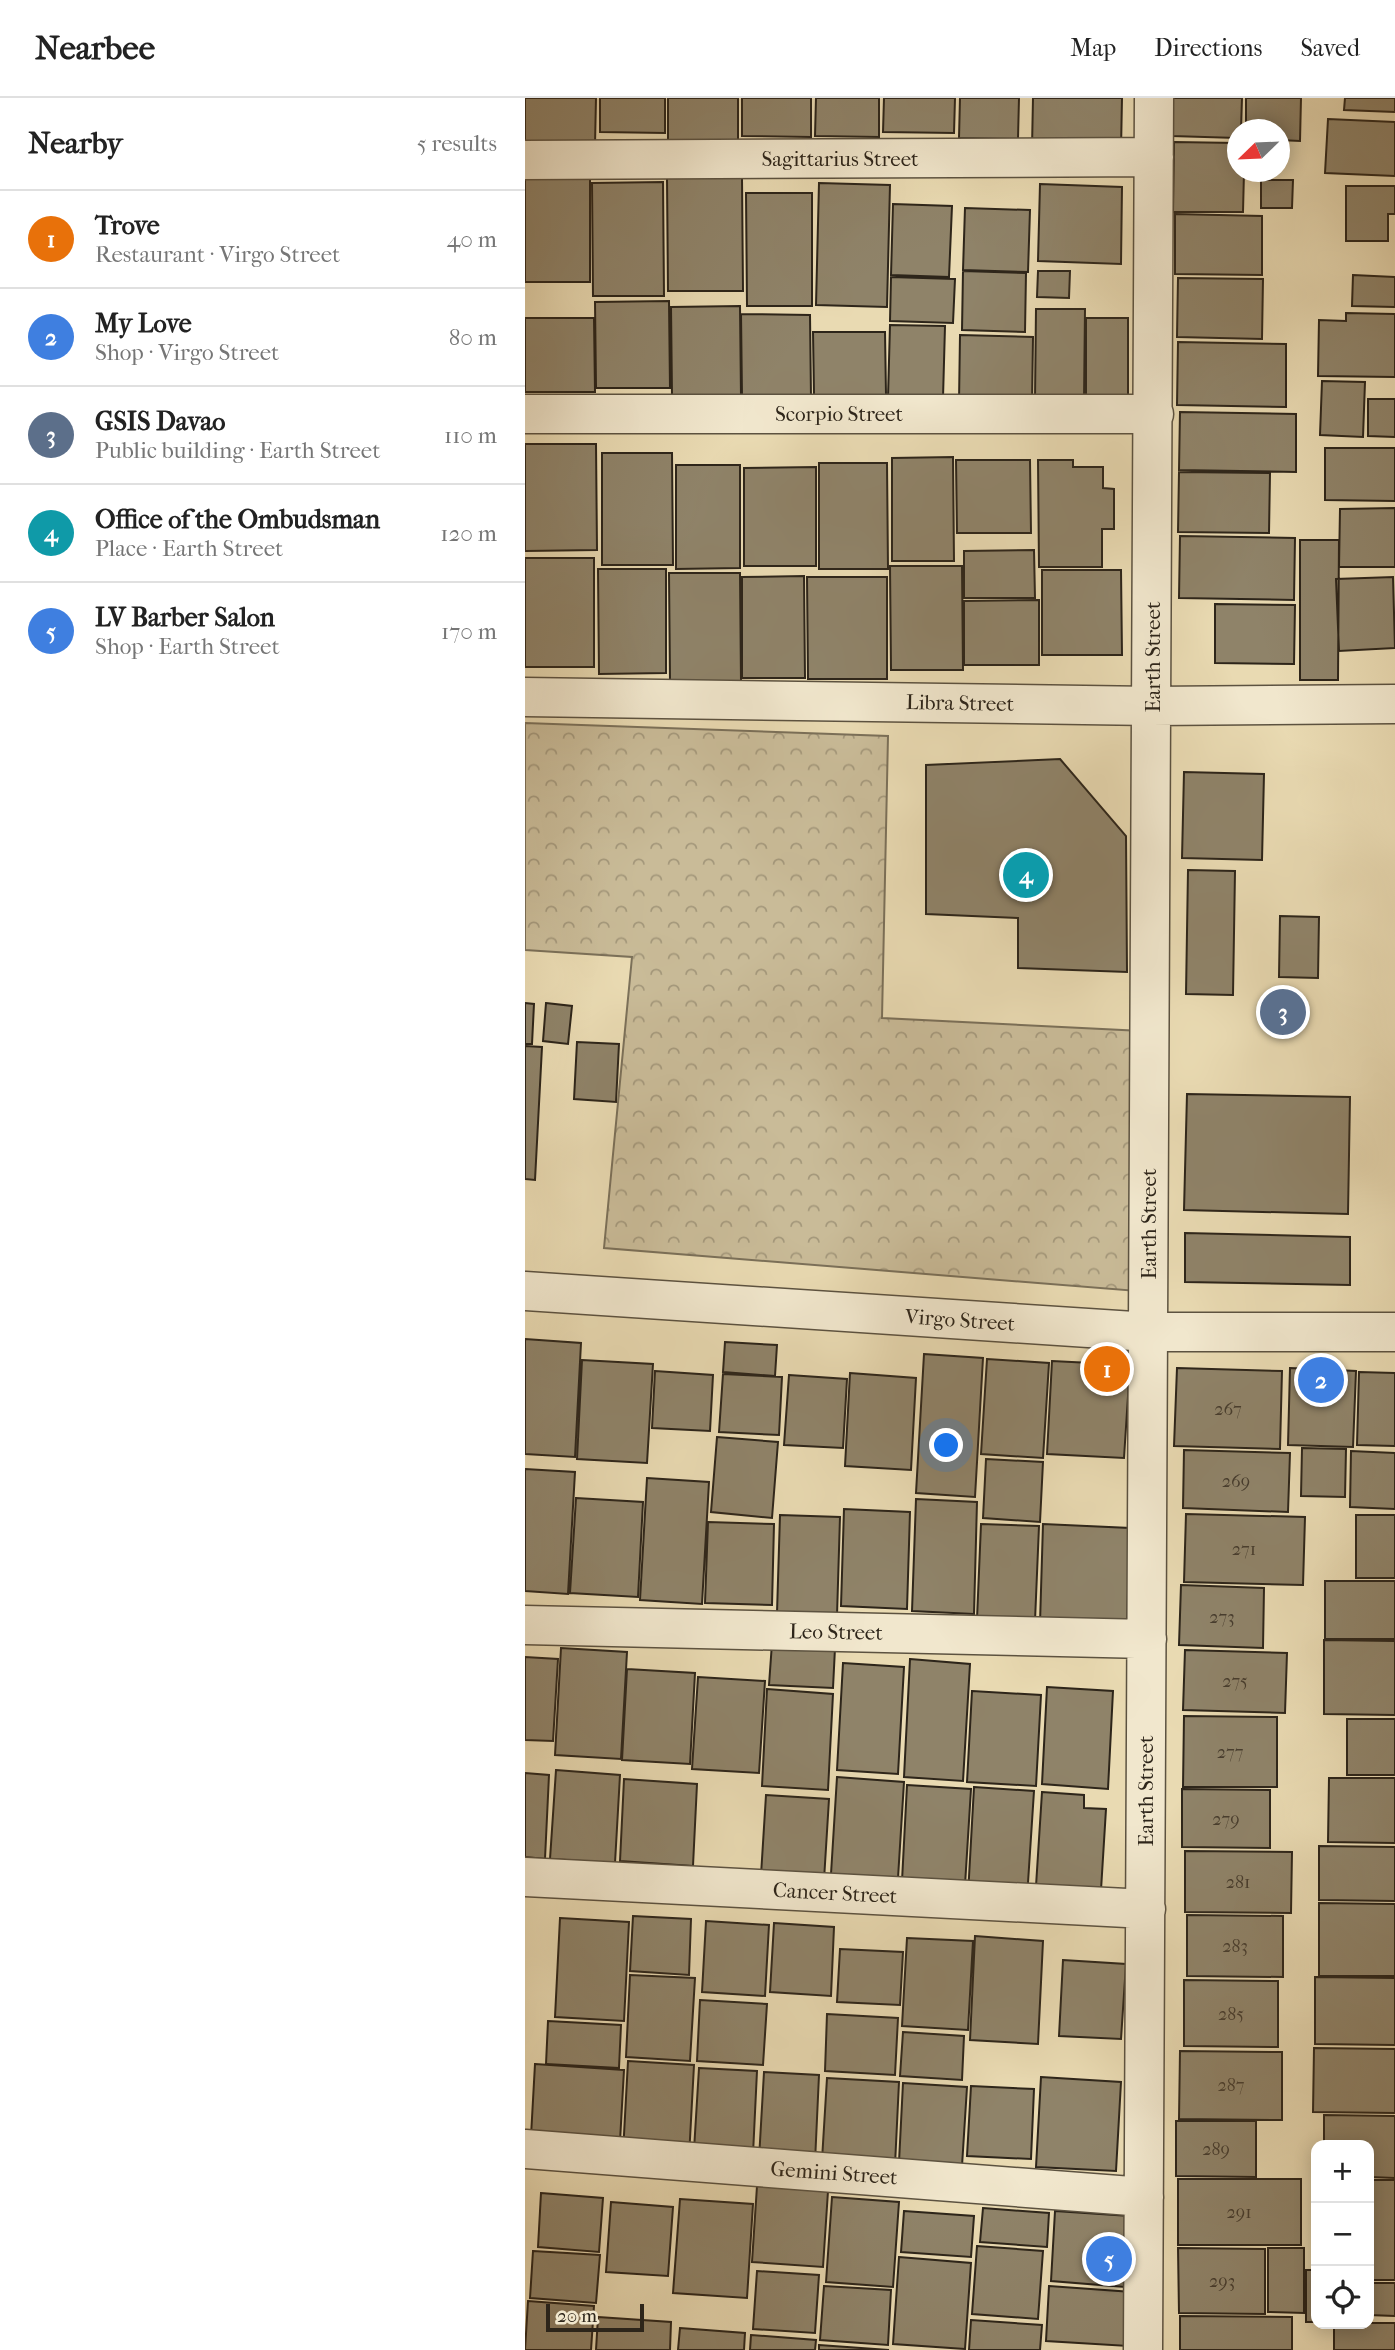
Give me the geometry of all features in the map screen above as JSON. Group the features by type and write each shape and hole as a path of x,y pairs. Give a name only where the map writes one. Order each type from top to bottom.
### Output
{"street":[{"name":"Earth Street","path":"1143,2350 1154,98"},
{"name":"Sagittarius Street","path":"525,160 1154,157"},
{"name":"Scorpio Street","path":"525,414 1154,414"},
{"name":"Libra Street","path":"525,697 1152,706 1395,704"},
{"name":"Virgo Street","path":"525,1291 1149,1332 1395,1332"},
{"name":"Leo Street","path":"525,1625 1147,1639"},
{"name":"Cancer Street","path":"525,1877 1146,1909"},
{"name":"Gemini Street","path":"525,2148 1144,2197"}],"green space":[{"path":"525,723 888,736 882,1018 1142,1031 1137,1291 604,1248 632,957 525,950"}],"building":[{"path":"525,98 596,98 595,145 525,143"},
{"path":"600,98 665,98 665,133 600,132"},
{"path":"668,98 738,98 738,141 668,140"},
{"path":"742,98 811,98 811,137 742,136"},
{"path":"816,98 879,98 879,137 815,136"},
{"path":"884,98 955,98 954,133 883,132"},
{"path":"960,98 1019,98 1018,139 959,138"},
{"path":"1033,98 1122,98 1121,150 1032,148"},
{"path":"1173,98 1242,98 1241,119 1227,119 1227,138 1172,136"},
{"path":"1246,98 1301,98 1300,141 1290,141 1290,119 1246,119"},
{"path":"1345,98 1395,98 1395,112 1344,110"},
{"path":"1328,119 1395,122 1395,176 1325,173"},
{"path":"1174,142 1227,143 1227,182 1244,182 1243,212 1173,212"},
{"path":"667,178 742,178 743,291 668,291"},
{"path":"525,179 590,179 590,282 525,282"},
{"path":"1293,180 1292,208 1261,208 1261,182"},
{"path":"663,182 664,296 593,296 592,183"},
{"path":"819,183 890,185 887,307 816,305"},
{"path":"1040,184 1122,187 1121,264 1038,261"},
{"path":"1346,186 1395,186 1395,214 1388,214 1388,241 1346,241"},
{"path":"746,193 812,193 812,306 747,306"},
{"path":"893,204 952,206 949,277 891,275"},
{"path":"965,208 1030,210 1028,272 963,270"},
{"path":"1175,214 1262,216 1262,275 1175,274"},
{"path":"963,271 1026,273 1025,332 962,330"},
{"path":"1038,271 1070,271 1069,298 1037,297"},
{"path":"1353,275 1395,277 1395,307 1352,306"},
{"path":"891,277 955,279 953,323 890,321"},
{"path":"1178,278 1263,279 1262,339 1177,337"},
{"path":"669,301 670,388 596,388 595,302"},
{"path":"740,306 741,397 672,397 671,307"},
{"path":"1036,309 1085,309 1084,401 1035,400"},
{"path":"1346,313 1395,314 1395,377 1318,376 1319,320 1346,321"},
{"path":"741,314 810,315 811,398 742,398"},
{"path":"525,318 594,318 595,392 525,392"},
{"path":"1086,318 1128,318 1128,406 1086,405"},
{"path":"890,325 945,326 943,398 888,397"},
{"path":"813,332 885,332 886,395 814,395"},
{"path":"960,335 1033,337 1032,404 959,402"},
{"path":"1178,342 1286,344 1286,407 1177,405"},
{"path":"1322,381 1365,382 1363,437 1320,435"},
{"path":"1368,399 1395,399 1395,437 1368,436"},
{"path":"1180,412 1296,414 1296,472 1179,470"},
{"path":"525,444 596,444 597,550 525,551"},
{"path":"1325,448 1395,448 1395,501 1325,500"},
{"path":"602,453 672,453 673,565 602,565"},
{"path":"953,457 954,561 892,561 892,458"},
{"path":"956,460 1030,460 1031,533 957,533"},
{"path":"1038,460 1073,460 1073,467 1103,467 1103,488 1114,489 1114,529 1102,529 1102,567 1039,567"},
{"path":"819,463 887,463 888,569 819,569"},
{"path":"676,465 740,465 740,568 676,569"},
{"path":"816,467 816,566 744,566 744,468"},
{"path":"1179,472 1270,473 1269,533 1178,532"},
{"path":"1395,508 1395,567 1339,567 1340,509"},
{"path":"1180,536 1295,538 1294,600 1179,598"},
{"path":"1300,540 1339,540 1338,680 1300,680"},
{"path":"1034,550 1035,598 964,598 964,551"},
{"path":"525,558 594,558 594,667 525,667"},
{"path":"890,566 962,566 963,670 891,670"},
{"path":"598,569 666,569 666,673 599,674"},
{"path":"1042,570 1121,570 1122,655 1042,655"},
{"path":"669,573 740,573 741,682 670,682"},
{"path":"804,576 805,678 742,678 742,577"},
{"path":"807,577 887,577 887,679 808,679"},
{"path":"1393,577 1395,648 1339,651 1336,579"},
{"path":"1039,600 1039,665 964,665 964,601"},
{"path":"1215,604 1295,605 1294,664 1215,663"},
{"path":"1060,759 1126,836 1127,972 1018,968 1018,918 926,914 926,765"},
{"path":"1184,772 1264,774 1262,860 1182,858"},
{"path":"1188,870 1235,871 1233,995 1186,994"},
{"path":"1280,916 1319,917 1318,978 1279,977"},
{"path":"525,1003 534,1004 532,1044 525,1044"},
{"path":"546,1003 572,1006 568,1044 543,1041"},
{"path":"577,1042 619,1044 616,1102 574,1099"},
{"path":"525,1046 542,1047 535,1180 525,1179"},
{"path":"1187,1094 1350,1097 1348,1214 1184,1210"},
{"path":"1185,1233 1350,1237 1350,1285 1185,1282"},
{"path":"525,1339 581,1343 575,1457 525,1454"},
{"path":"725,1342 777,1345 775,1376 723,1372"},
{"path":"924,1354 983,1358 975,1497 916,1493"},
{"path":"987,1359 1049,1363 1043,1458 981,1454"},
{"path":"582,1360 653,1364 647,1463 577,1459"},
{"path":"1052,1361 1130,1365 1124,1458 1047,1454"},
{"path":"1177,1368 1282,1371 1280,1449 1174,1446"},
{"path":"1290,1368 1356,1371 1353,1447 1288,1445"},
{"path":"655,1371 713,1375 710,1431 652,1428"},
{"path":"1359,1372 1395,1373 1395,1446 1357,1445"},
{"path":"850,1373 916,1378 911,1470 845,1466"},
{"path":"723,1374 782,1377 779,1435 719,1432"},
{"path":"789,1375 847,1379 843,1448 784,1445"},
{"path":"717,1437 778,1442 772,1518 711,1512"},
{"path":"1302,1448 1346,1449 1345,1497 1301,1496"},
{"path":"1184,1450 1290,1453 1288,1512 1183,1508"},
{"path":"1351,1451 1395,1453 1395,1509 1350,1507"},
{"path":"986,1459 1043,1462 1040,1522 983,1518"},
{"path":"525,1469 575,1472 568,1594 525,1591"},
{"path":"647,1478 709,1482 702,1604 640,1600"},
{"path":"576,1498 643,1502 638,1597 570,1593"},
{"path":"916,1499 977,1502 974,1614 912,1611"},
{"path":"844,1509 910,1512 907,1609 841,1606"},
{"path":"1186,1514 1305,1517 1303,1585 1184,1582"},
{"path":"780,1515 840,1517 837,1616 777,1613"},
{"path":"1356,1515 1395,1515 1395,1578 1356,1578"},
{"path":"708,1522 774,1524 772,1605 705,1603"},
{"path":"981,1524 1039,1526 1035,1621 977,1619"},
{"path":"1043,1524 1130,1528 1127,1626 1040,1623"},
{"path":"1325,1581 1395,1581 1395,1639 1325,1639"},
{"path":"1181,1585 1264,1588 1263,1648 1179,1645"},
{"path":"1324,1640 1395,1641 1395,1715 1324,1714"},
{"path":"772,1643 835,1648 833,1688 769,1685"},
{"path":"561,1648 627,1652 621,1759 555,1755"},
{"path":"1185,1650 1287,1653 1285,1713 1183,1710"},
{"path":"525,1657 558,1659 553,1741 525,1740"},
{"path":"910,1659 970,1664 963,1781 904,1777"},
{"path":"843,1663 904,1667 898,1774 837,1770"},
{"path":"627,1669 695,1673 690,1764 622,1760"},
{"path":"698,1677 765,1681 759,1773 692,1769"},
{"path":"1047,1687 1113,1691 1108,1789 1042,1784"},
{"path":"767,1689 833,1694 828,1790 762,1786"},
{"path":"972,1691 1041,1695 1036,1786 967,1782"},
{"path":"1184,1716 1277,1717 1277,1787 1183,1787"},
{"path":"1347,1719 1395,1719 1395,1775 1347,1775"},
{"path":"556,1770 620,1775 615,1863 550,1859"},
{"path":"525,1773 549,1775 545,1859 525,1857"},
{"path":"837,1777 904,1782 898,1878 831,1874"},
{"path":"1329,1778 1395,1778 1395,1843 1328,1842"},
{"path":"624,1779 697,1784 693,1866 620,1861"},
{"path":"907,1785 971,1789 965,1885 902,1881"},
{"path":"974,1787 1034,1791 1027,1898 968,1895"},
{"path":"1182,1789 1270,1790 1270,1848 1182,1847"},
{"path":"1042,1792 1084,1795 1084,1808 1106,1809 1101,1890 1036,1886"},
{"path":"766,1795 829,1799 824,1880 761,1875"},
{"path":"1319,1846 1395,1847 1395,1901 1319,1900"},
{"path":"1185,1851 1292,1852 1291,1913 1185,1912"},
{"path":"1319,1903 1395,1904 1395,1976 1319,1976"},
{"path":"1187,1915 1283,1916 1283,1977 1187,1976"},
{"path":"633,1916 691,1919 689,1975 630,1971"},
{"path":"560,1918 629,1922 624,2021 555,2017"},
{"path":"706,1921 769,1925 765,1996 702,1992"},
{"path":"774,1923 834,1927 831,1996 770,1992"},
{"path":"975,1936 1043,1941 1038,2044 970,2040"},
{"path":"907,1938 973,1941 968,2030 902,2026"},
{"path":"840,1949 903,1952 900,2005 837,2002"},
{"path":"1063,1960 1126,1964 1121,2039 1059,2036"},
{"path":"630,1975 695,1978 690,2061 626,2057"},
{"path":"1315,1977 1395,1978 1395,2045 1315,2044"},
{"path":"1184,1980 1278,1981 1278,2047 1184,2046"},
{"path":"700,2000 767,2004 763,2065 697,2061"},
{"path":"827,2014 898,2018 895,2075 825,2071"},
{"path":"548,2021 621,2025 619,2068 546,2064"},
{"path":"903,2032 964,2036 962,2080 900,2076"},
{"path":"1314,2048 1395,2049 1395,2113 1313,2112"},
{"path":"1180,2051 1282,2052 1282,2120 1179,2119"},
{"path":"628,2061 694,2065 689,2157 623,2153"},
{"path":"535,2064 624,2070 620,2141 531,2136"},
{"path":"699,2068 757,2071 753,2154 694,2150"},
{"path":"764,2072 819,2075 815,2162 759,2159"},
{"path":"1041,2077 1121,2082 1116,2171 1036,2167"},
{"path":"827,2078 899,2082 895,2165 822,2160"},
{"path":"903,2083 967,2087 962,2166 899,2162"},
{"path":"971,2086 1034,2089 1031,2159 967,2156"},
{"path":"1324,2115 1395,2116 1395,2178 1374,2177 1374,2140 1324,2140"},
{"path":"1176,2121 1256,2121 1256,2177 1176,2176"},
{"path":"1178,2179 1301,2179 1301,2245 1178,2245"},
{"path":"1374,2180 1395,2180 1395,2280 1374,2280"},
{"path":"757,2186 828,2191 823,2267 752,2262"},
{"path":"541,2193 603,2198 599,2252 538,2247"},
{"path":"832,2197 899,2202 893,2287 826,2282"},
{"path":"680,2199 753,2204 747,2298 673,2293"},
{"path":"611,2202 673,2207 668,2276 606,2272"},
{"path":"983,2208 1049,2213 1047,2247 980,2242"},
{"path":"904,2211 974,2216 971,2257 901,2252"},
{"path":"1055,2211 1130,2216 1125,2287 1051,2281"},
{"path":"977,2246 1043,2251 1038,2319 972,2314"},
{"path":"1178,2248 1265,2249 1265,2314 1179,2313"},
{"path":"1268,2248 1304,2248 1304,2313 1268,2312"},
{"path":"533,2251 600,2255 596,2303 530,2298"},
{"path":"899,2257 971,2263 965,2349 893,2344"},
{"path":"1306,2270 1311,2270 1311,2322 1306,2322"},
{"path":"757,2271 819,2275 815,2333 753,2329"},
{"path":"1374,2283 1395,2283 1395,2316 1374,2315"},
{"path":"824,2286 891,2290 888,2345 820,2340"},
{"path":"1049,2286 1132,2292 1128,2346 1046,2341"},
{"path":"528,2301 594,2306 591,2350 525,2350"},
{"path":"1180,2316 1292,2317 1292,2350 1180,2350"},
{"path":"598,2317 671,2322 670,2350 596,2350"},
{"path":"971,2320 1042,2325 1040,2350 969,2350"},
{"path":"1374,2323 1395,2323 1395,2350 1334,2350 1334,2329 1374,2329"},
{"path":"680,2328 745,2333 744,2350 678,2350"},
{"path":"751,2335 816,2340 815,2350 750,2350"},
{"path":"819,2345 889,2350 819,2350"}],"place":[{"name":"Office of the Ombudsman","path":"1026,875"},
{"name":"GSIS Davao","path":"1283,1012"},
{"name":"Trove","path":"1107,1369"},
{"name":"My Love","path":"1321,1380"},
{"name":"LV Barber Salon","path":"1109,2259"}]}
